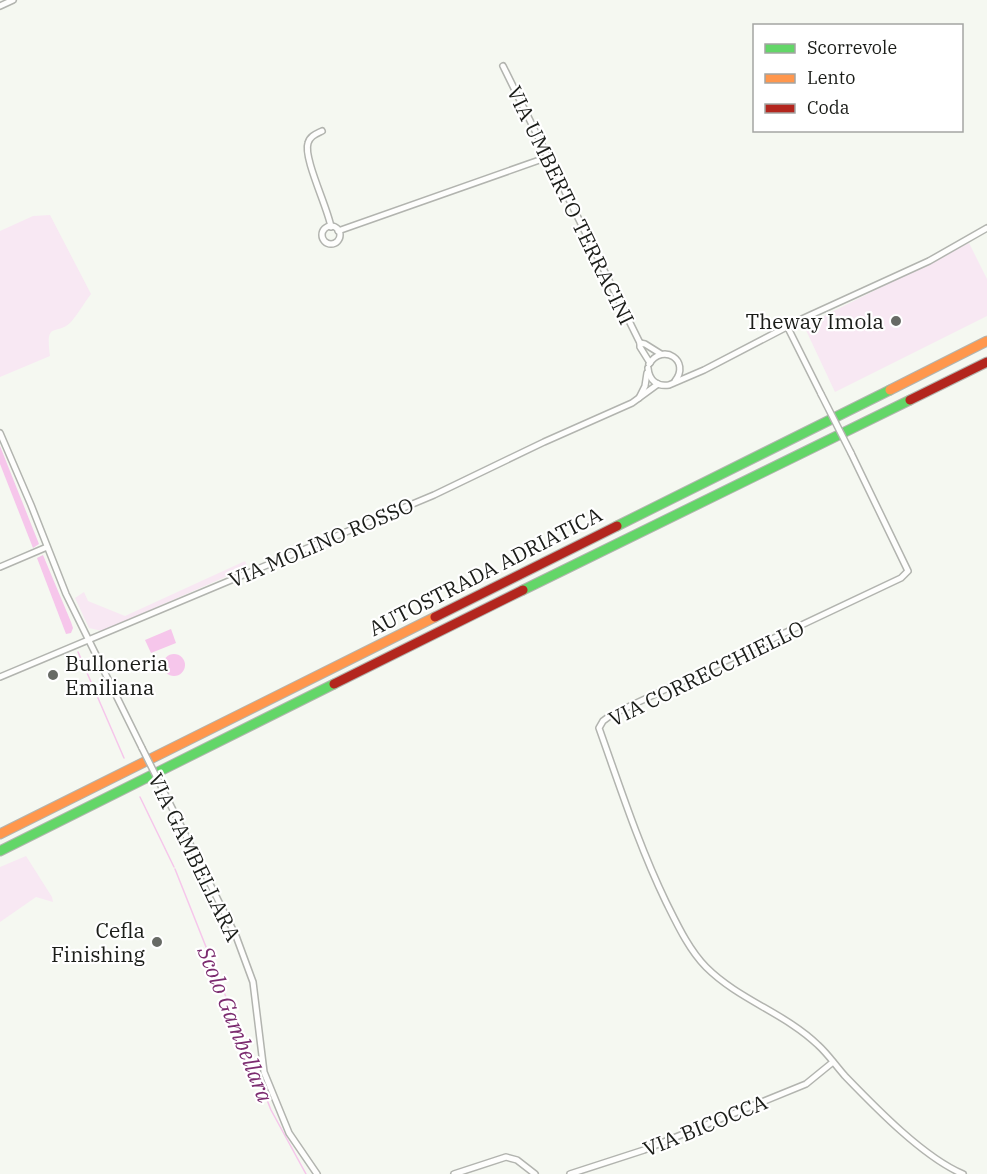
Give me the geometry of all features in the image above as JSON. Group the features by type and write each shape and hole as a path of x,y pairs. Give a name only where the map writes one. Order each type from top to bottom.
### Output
{"highway":[{"name":"AUTOSTRADA ADRIATICA","path":"0,834 987,341"},
{"name":"AUTOSTRADA ADRIATICA","path":"0,851 651,526 987,362"}],"street":[{"path":"0,6 13,0"},
{"name":"VIA UMBERTO TERRACINI","path":"503,66 649,365"},
{"path":"322,131 309,140 307,146 308,157 331,226 338,231 337,242 332,244 326,243 322,237 322,232 331,226"},
{"path":"338,231 548,157"},
{"path":"649,365 650,378 658,384 669,385 704,370 787,326 929,261 987,228"},
{"name":"VIA CORRECCHIELLO","path":"787,326 908,571 901,578 611,715 603,721 599,728 637,837 656,881 679,930 706,967 736,991 781,1016 817,1044 904,1132 924,1149 963,1174"},
{"name":"VIA UMBERTO TERRACINI","path":"640,343 661,354"},
{"path":"638,399 645,386 652,359 661,354 671,355 684,368 695,372"},
{"path":"674,382 680,373 678,363"},
{"name":"VIA MOLINO ROSSO","path":"0,677 434,495 638,399 658,384"},
{"name":"VIA GAMBELLARA","path":"0,433 66,594 88,641 236,936 253,982 264,1072 289,1133 317,1174"},
{"path":"0,567 47,547"},
{"name":"VIA BICOCCA","path":"570,1174 644,1150 784,1094 806,1084 833,1062"},
{"path":"454,1174 506,1157 517,1160 535,1174"}],"shaded area":[{"path":"50,215 91,294 71,322 50,333 50,356 0,377 0,231 33,216"},
{"name":"Theway Imola","path":"969,243 987,279 987,316 835,392 804,326"},
{"path":"0,446 39,544 33,548 0,464"},
{"path":"43,555 71,622 73,628 71,633 66,634 37,558"},
{"path":"245,561 248,567 102,631 89,628 75,598 84,592 88,601 125,616"},
{"path":"171,629 176,643 151,653 145,640"},
{"path":"174,654 184,661 185,665 178,675 174,676 164,669 163,665 170,655"},
{"path":"26,856 53,902 36,897 0,922 0,867"}],"waterway":[{"name":"Scolo Gambellara","path":"78,652 124,758"},
{"name":"Scolo Gambellara","path":"140,797 174,867"},
{"name":"Scolo Gambellara","path":"175,869 271,1110 306,1174"}],"traffic: fast":[{"path":"617,526 890,390"},
{"path":"523,590 910,400"},
{"path":"0,851 334,684"}],"traffic: slow":[{"path":"890,390 987,341"},
{"path":"0,834 435,617"}],"traffic: jam":[{"path":"910,400 987,362"},
{"path":"435,617 617,526"},
{"path":"334,684 523,590"}],"place":[{"name":"Theway Imola","path":"896,321"},
{"name":"Bulloneria Emiliana","path":"53,675"},
{"name":"Cefla Finishing","path":"157,942"}]}
